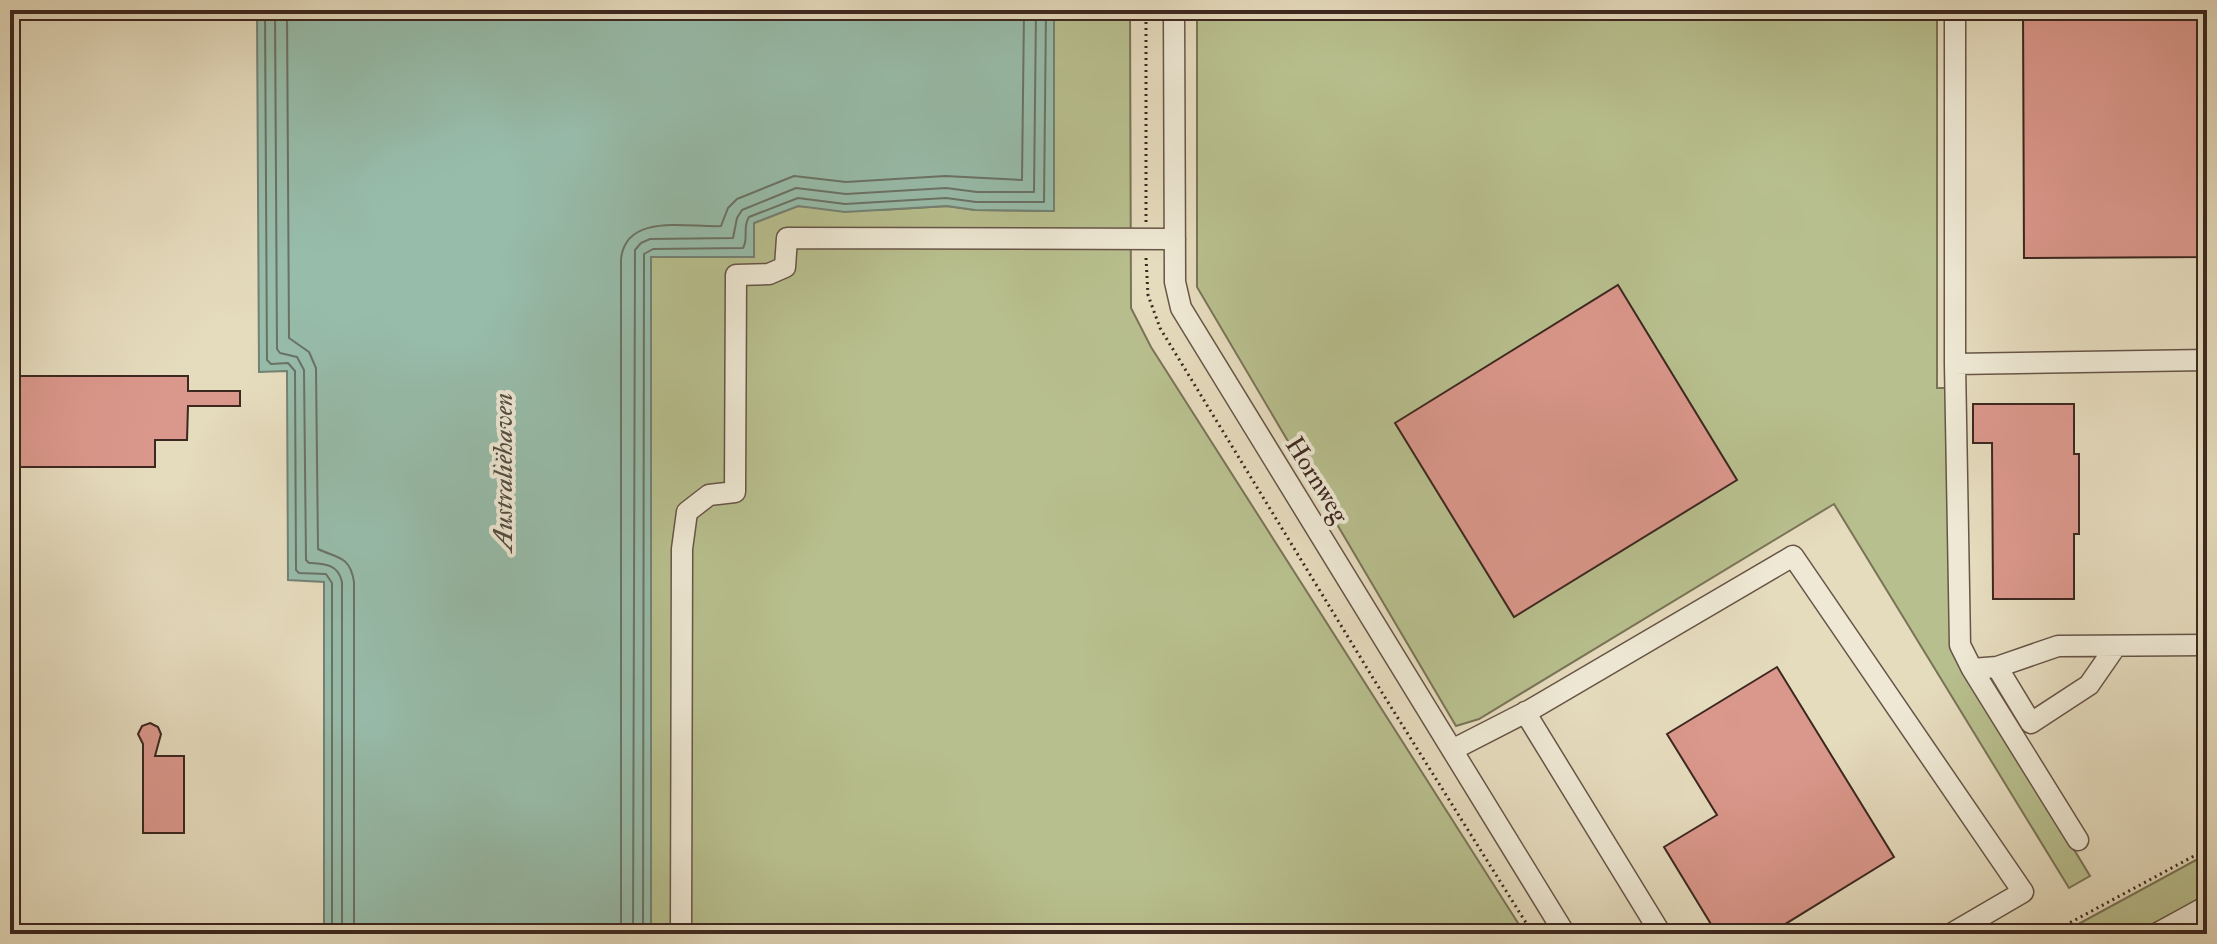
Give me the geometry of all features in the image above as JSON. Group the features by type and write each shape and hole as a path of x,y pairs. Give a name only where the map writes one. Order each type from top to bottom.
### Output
{"street":[{"name":"Hornweg","path":"1174,10 1175,282 1181,308 1565,934"},
{"path":"1955,10 1955,364 1960,645 2078,840"},
{"path":"681,934 682,549 687,512 709,495 735,492 736,275 769,274 785,267 787,238 1175,239"},
{"path":"1955,364 2207,360"},
{"path":"1452,750 1525,712 1793,556 2023,892 1951,934"},
{"path":"1972,669 1997,667 2058,646 2207,645"},
{"path":"1997,667 2031,723 2089,685 2116,646"},
{"path":"1525,712 1661,934"},
{"path":"2156,934 2207,906"}],"path":[{"path":"2049,934 2207,849"}],"shaded area":[{"path":"1054,10 1130,10 1131,308 1151,347 1525,934 651,934 651,257 754,257 754,223 798,206 881,210 947,206 975,210 1054,211"},
{"path":"1197,10 1937,10 1937,388 1948,388 1951,646 2090,876 2069,888 1834,504 1479,719 1456,726 1197,287"},
{"path":"2207,854 2207,895 2134,934 2060,934"}],"water":[{"name":"Australiëhaven","path":"257,10 1054,10 1054,211 975,210 947,206 845,212 798,206 754,223 754,257 651,257 651,934 324,934 324,582 288,580 287,371 259,372"}],"building":[{"path":"2023,10 2207,10 2207,257 2024,258"},
{"path":"1618,285 1737,480 1514,617 1395,423"},
{"path":"10,376 188,376 188,391 240,391 240,406 188,406 187,440 155,440 155,467 10,467"},
{"path":"1973,404 2074,404 2074,454 2079,454 2079,534 2074,534 2074,599 1993,599 1992,443 1973,443"},
{"path":"1777,667 1894,857 1769,934 1717,934 1664,847 1717,815 1667,734"},
{"path":"150,723 158,727 161,734 155,756 184,756 184,833 143,833 143,744 138,734 142,726"}]}
